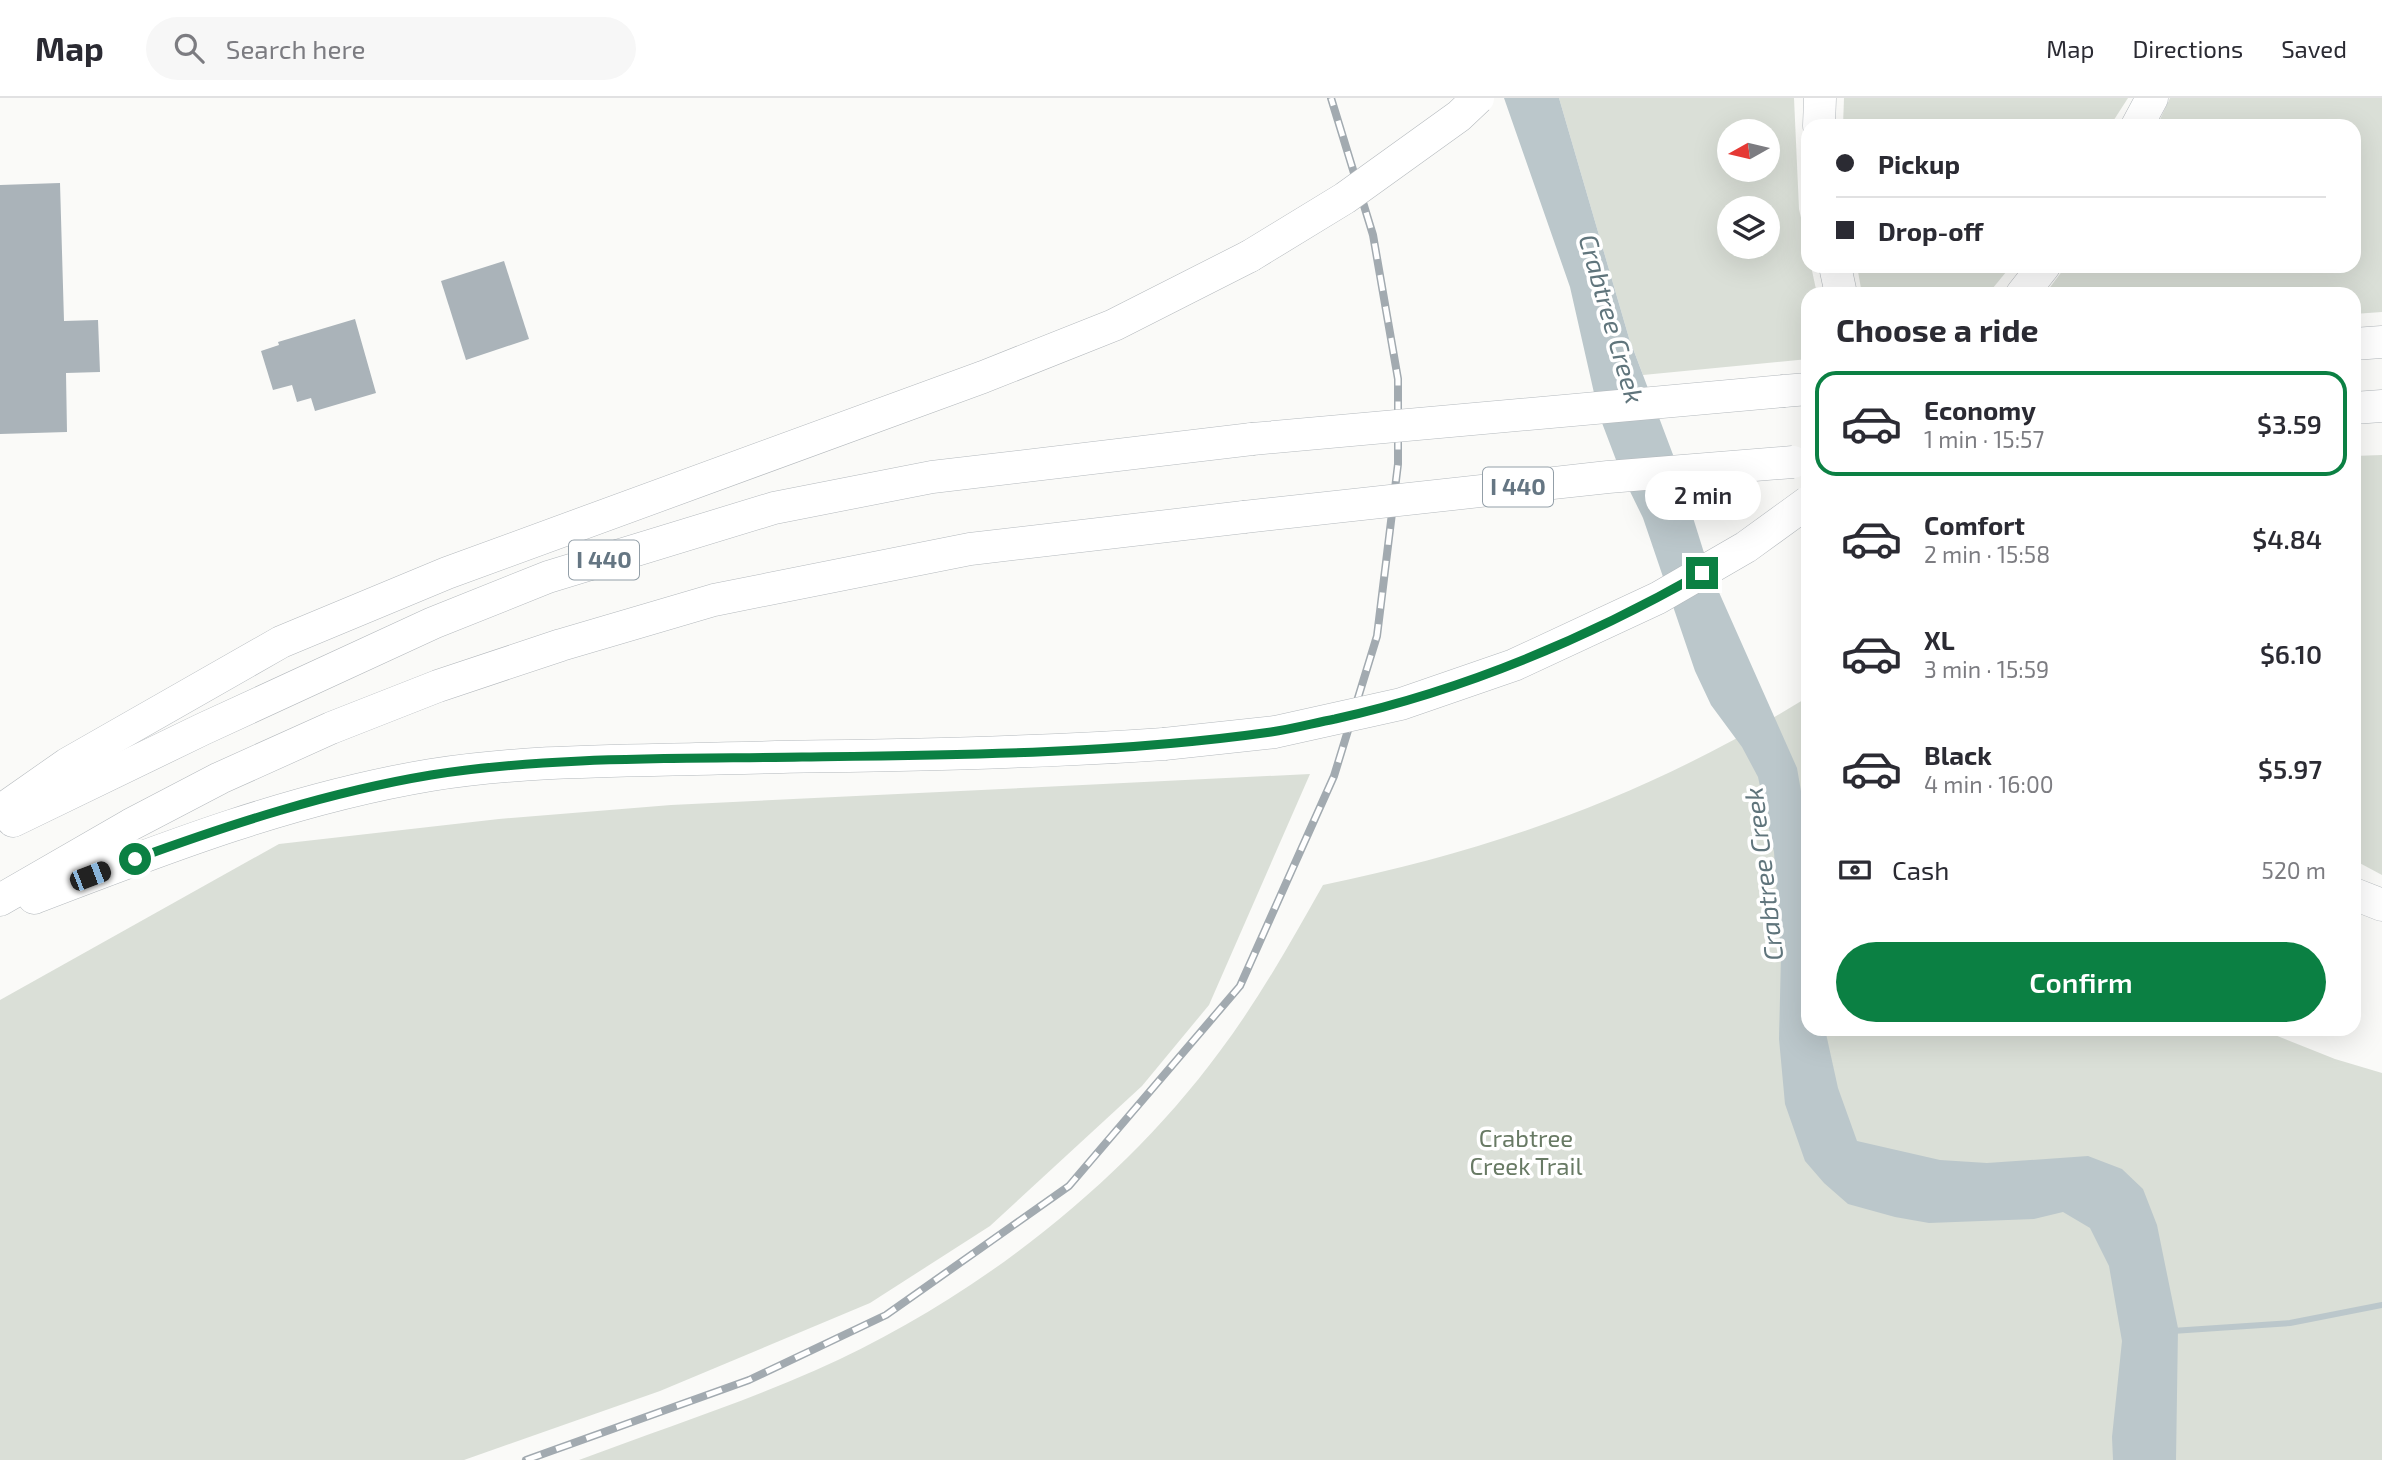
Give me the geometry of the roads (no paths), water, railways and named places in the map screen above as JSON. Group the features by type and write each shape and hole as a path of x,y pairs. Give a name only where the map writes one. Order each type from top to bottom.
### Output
{"highway":[{"path":"0,811 67,764 281,642 447,573 983,377 1114,325 1250,256 1345,198 1459,116 1478,98"},
{"path":"1819,119 1820,98"},
{"path":"2141,119 2152,98"},
{"path":"2361,344 2382,342"},
{"name":"I 440","path":"0,828 203,729 433,623 548,577 788,506 932,477 1252,439 1796,390"},
{"path":"2361,408 2382,406"},
{"name":"I 440","path":"0,900 141,819 220,778 318,733 438,686 561,645 714,600 970,549 1608,477 1801,461"},
{"path":"0,911 230,825 318,800 431,775 554,762 920,756 1164,744 1275,732 1401,704 1514,665 1658,598 1746,548 1801,507"},
{"path":"2361,897 2382,905"}],"water":[{"name":"Crabtree Creek","path":"1504,98 1559,98 1629,338 1675,460 1710,572 1797,768 1801,791 1801,1036 1827,1036 1838,1088 1857,1141 1940,1160 1987,1163 2088,1156 2122,1169 2143,1189 2157,1225 2178,1328 2176,1460 2113,1460 2112,1437 2122,1341 2109,1266 2090,1228 2063,1212 2034,1219 1929,1223 1895,1217 1848,1204 1824,1183 1805,1161 1785,1104 1779,1039 1781,956 1774,852 1758,777 1742,747 1711,705 1695,671 1643,518 1621,473 1599,415 1570,287"}],"waterway":[{"path":"2172,1331 2290,1323 2382,1305"}],"railway":[{"path":"526,1460 749,1380 886,1315 1069,1186 1240,986 1334,776 1377,636 1398,464 1398,379 1373,235 1331,98"}],"park label":[{"name":"Crabtree Creek Trail","path":"1526,1153"}]}
